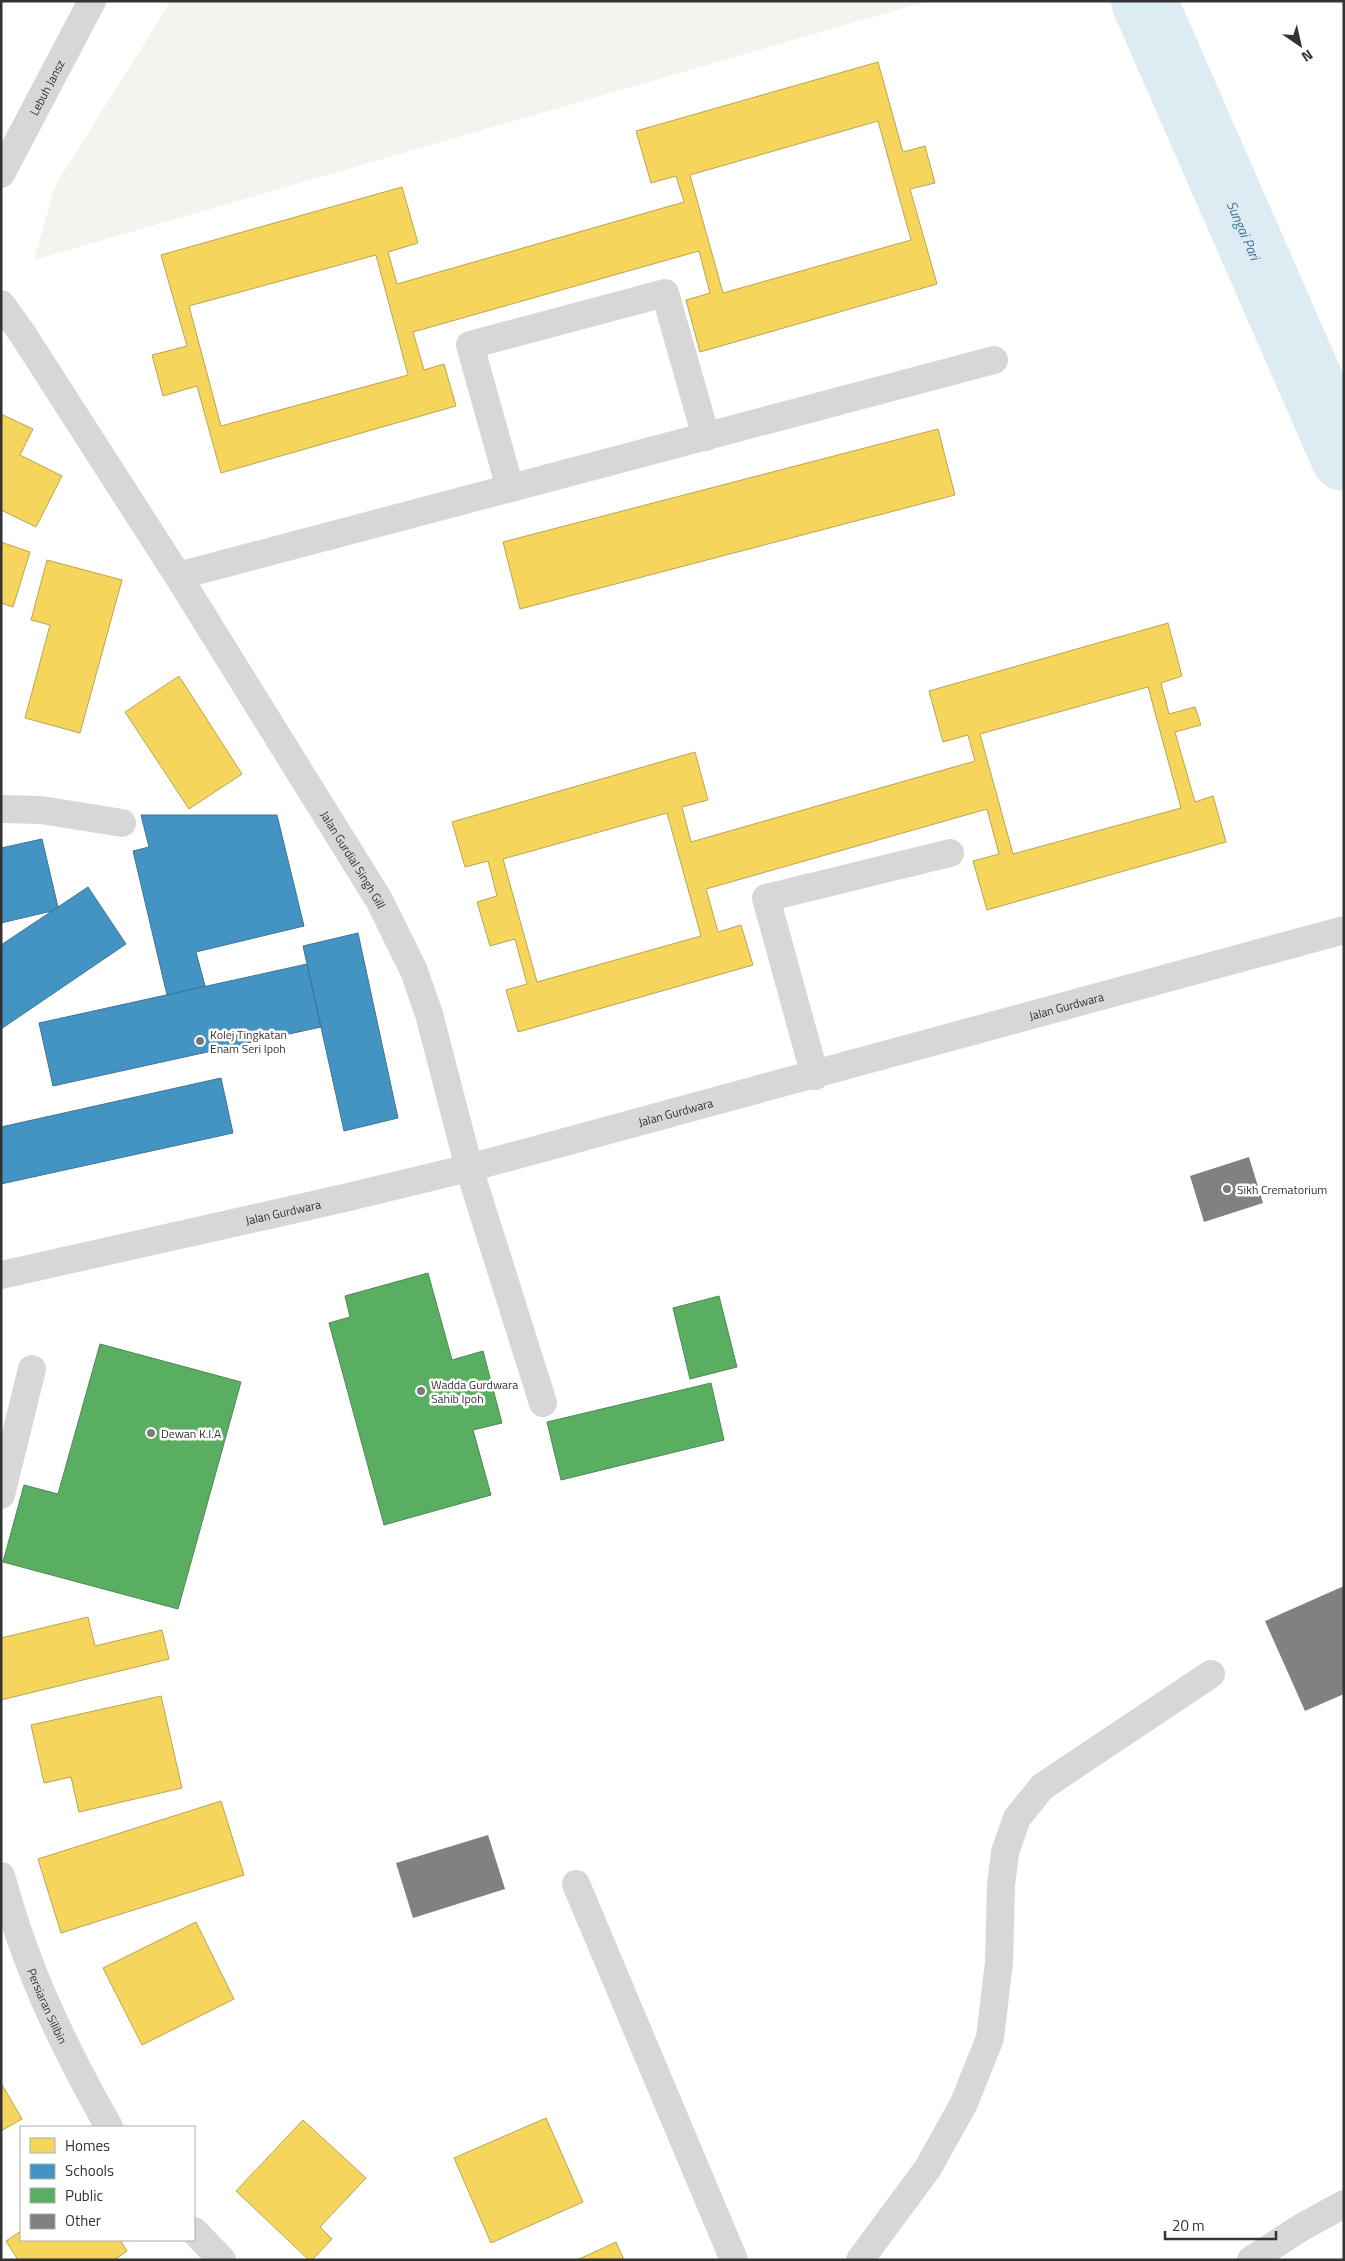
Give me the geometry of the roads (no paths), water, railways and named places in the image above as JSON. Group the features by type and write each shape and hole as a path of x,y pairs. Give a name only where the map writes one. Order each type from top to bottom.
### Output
{"street":[{"name":"Lebuh Jansz","path":"1,174 92,1"},
{"path":"510,488 470,345 665,293 706,437"},
{"name":"Jalan Gurdial Singh Gill","path":"1,304 22,333 178,576 379,900 399,938 414,971 429,1014 469,1168 543,1403"},
{"path":"178,576 994,360"},
{"path":"1,809 41,810 122,823"},
{"path":"815,1076 766,898 950,853"},
{"name":"Jalan Gurdwara","path":"1,1275 469,1168 815,1076 1344,930"},
{"path":"1,1495 32,1368"},
{"path":"860,2260 928,2168 964,2103 990,2038 1000,1962 1001,1886 1005,1852 1017,1818 1042,1787 1211,1674"},
{"name":"Persiaran Silibin","path":"1,1876 19,1935 44,1995 87,2088 108,2126"},
{"path":"576,1884 734,2260"},
{"path":"1250,2260 1302,2227 1344,2204"},
{"path":"195,2232 222,2260"}],"waterway":[{"name":"Sungai Pari","path":"1144,1 1344,458"}],"place":[{"name":"Kolej Tingkatan Enam Seri Ipoh","path":"200,1041"},
{"name":"Sikh Crematorium","path":"1227,1189"},
{"name":"Wadda Gurdwara Sahib Ipoh","path":"421,1391"},
{"name":"Dewan K.I.A","path":"151,1433"}]}
